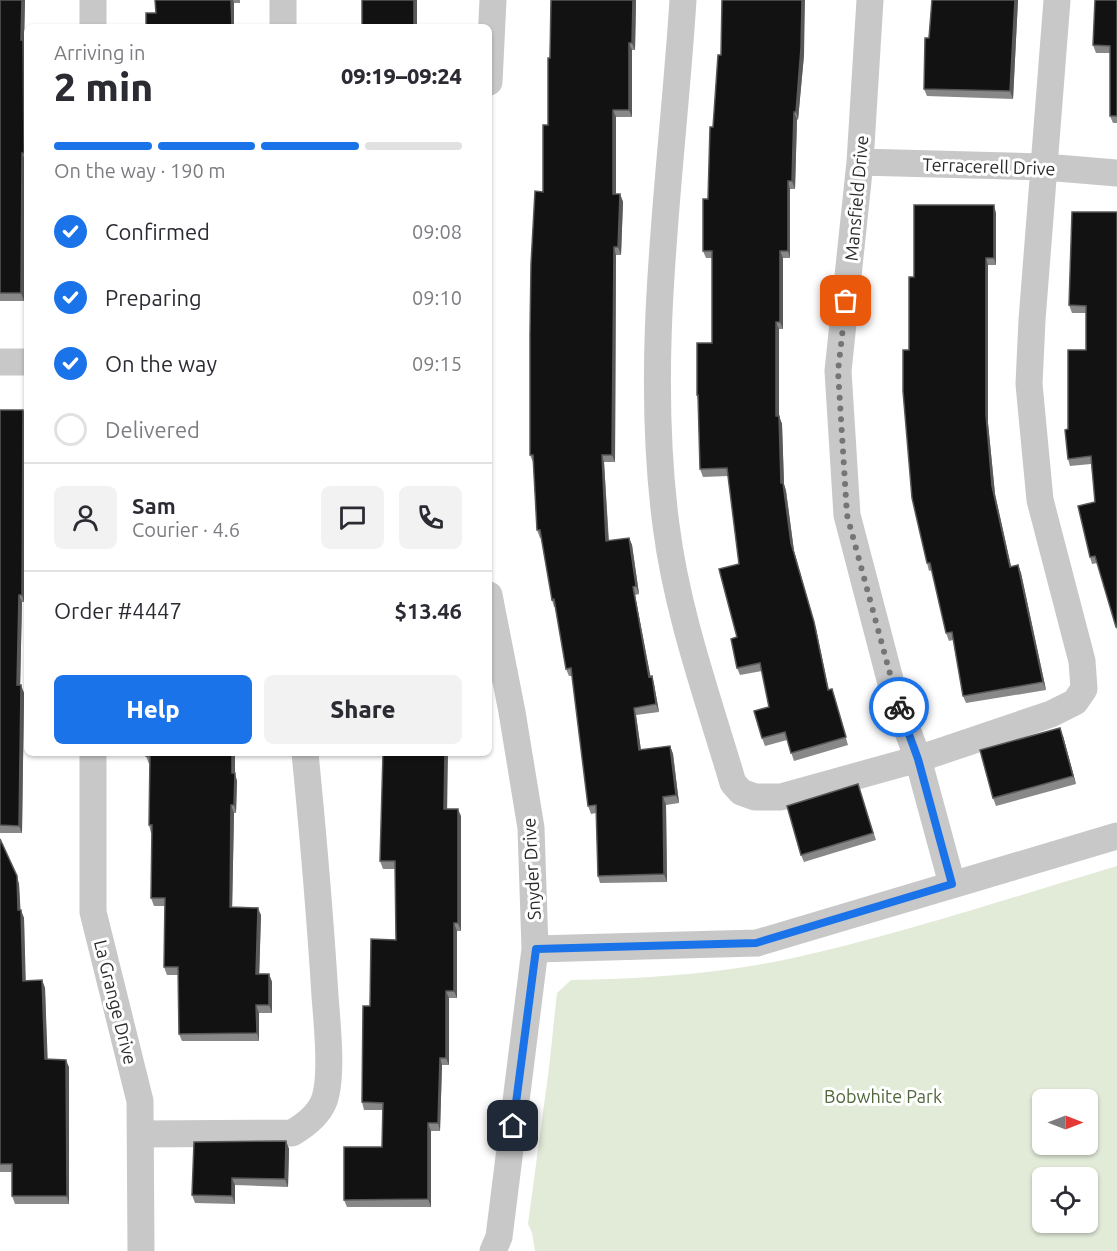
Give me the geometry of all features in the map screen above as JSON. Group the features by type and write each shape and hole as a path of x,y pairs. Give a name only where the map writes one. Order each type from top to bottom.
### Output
{"street":[{"path":"93,0 93,24"},
{"path":"283,0 283,24"},
{"path":"492,24 493,0"},
{"path":"683,0 658,314 659,449 666,525 677,591 733,783 741,792 755,797 781,796 918,759 1051,714 1075,702 1084,689 1082,661 1040,500 1029,384 1057,0"},
{"name":"Mansfield Drive","path":"870,0 860,162 838,371 847,515 893,691 918,759 952,884"},
{"name":"Terracerell Drive","path":"860,162 1045,167 1117,173"},
{"path":"0,362 24,362"},
{"name":"Snyder Drive","path":"492,610 531,828 536,949 498,1237 493,1251"},
{"name":"La Grange Drive","path":"93,756 93,912 138,1092 141,1134 141,1251"},
{"path":"141,1134 278,1135 292,1133 304,1126 318,1112 324,1101 327,1081 327,1015 320,909 305,756"},
{"path":"536,949 756,943 1117,836"}],"green space":[{"name":"Bobwhite Park","path":"1117,866 1117,1251 535,1251 528,1224 557,993 571,980 682,975 738,968 793,958 915,927"}],"building":[{"path":"0,0 22,0 24,153 22,153 21,293 0,293"},
{"path":"155,0 231,0 232,24 146,24 146,13 156,13"},
{"path":"362,0 414,0 414,24 362,24"},
{"path":"551,0 633,0 632,43 629,43 629,110 613,110 613,194 620,194 618,247 614,247 612,455 602,455 606,541 629,538 636,586 633,587 656,704 634,708 639,750 670,746 676,795 663,797 664,874 598,876 596,805 588,806 571,668 566,669 540,530 537,530 533,455 530,455 531,264 535,191 543,192 543,125 548,125"},
{"path":"722,0 802,0 801,48 796,112 794,112 792,181 788,181 788,251 780,251 780,322 776,322 776,416 779,416 781,483 783,483 791,543 814,622 828,690 832,689 846,737 791,753 785,732 762,738 754,711 769,707 760,663 737,668 731,639 737,637 719,569 739,564 727,468 700,469 697,343 712,343 712,251 703,251 703,199 708,199 710,127 713,127 718,55 721,55"},
{"path":"932,0 1015,0 1010,91 924,89 925,38 929,38"},
{"path":"1095,0 1117,0 1117,116 1110,116 1110,46 1093,45"},
{"path":"914,205 994,205 994,258 986,258 986,415 992,486 1010,567 1018,565 1043,682 963,696 952,632 946,633 930,563 927,563 912,498 903,391 903,350 909,350 909,277 914,277"},
{"path":"1072,212 1117,212 1117,627 1095,556 1090,557 1078,506 1095,502 1091,456 1068,459 1065,430 1068,429 1068,350 1086,350 1086,306 1069,305"},
{"path":"0,410 23,410 22,595 19,595 17,685 21,685 19,826 0,825"},
{"path":"1060,728 1073,776 993,798 980,750"},
{"path":"150,756 232,756 232,773 235,773 234,805 231,805 230,907 258,908 256,974 269,974 269,1005 256,1005 257,1033 179,1034 178,967 164,967 165,898 151,898 152,825 149,825"},
{"path":"383,756 445,756 444,809 458,809 458,923 454,923 454,991 446,991 446,1058 440,1058 438,1123 428,1123 428,1199 344,1200 344,1147 382,1147 383,1103 362,1102 363,1006 370,1006 371,939 396,940 395,861 380,861"},
{"path":"858,784 873,833 801,855 787,806"},
{"path":"0,839 17,876 18,910 21,910 23,981 42,980 45,1059 66,1060 67,1196 12,1196 12,1164 0,1164"},
{"path":"286,1141 285,1179 232,1178 232,1196 192,1195 194,1142"}],"way so far":[{"path":"846,301 838,371 847,515 899,707"}],"route":[{"path":"513,1126 536,949 756,943 952,884 918,759 899,707"}]}
